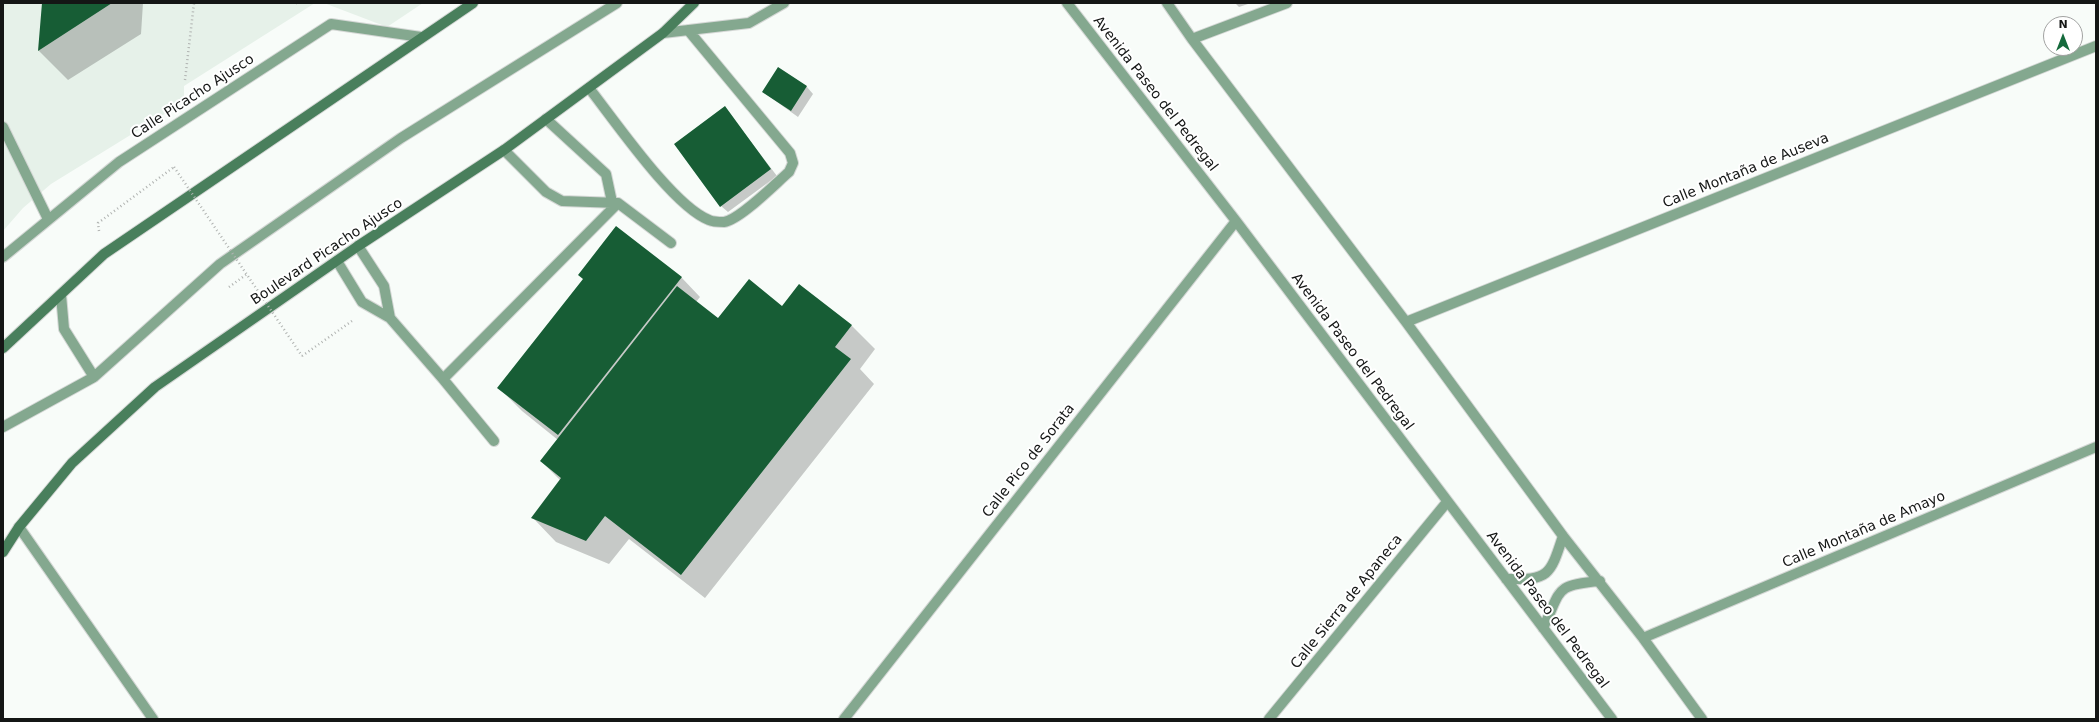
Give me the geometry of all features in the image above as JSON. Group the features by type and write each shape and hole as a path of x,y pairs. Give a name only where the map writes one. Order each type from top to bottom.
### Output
{"main road":[{"path":"447,19 465,3"},
{"path":"3,348 104,254 447,19 473,3"},
{"name":"Boulevard Picacho Ajusco","path":"3,552 19,527 72,462 155,387 358,246 504,150 663,34 694,3"}],"street":[{"path":"3,427 94,377 220,264 401,138 617,3"},
{"path":"663,34 749,23 784,3"},
{"name":"Avenida Paseo del Pedregal","path":"1067,3 1236,221 1612,719"},
{"path":"1167,3 1192,39 1406,322 1563,536 1600,581 1702,719"},
{"path":"1192,39 1287,3"},
{"name":"Calle Picacho Ajusco","path":"3,257 119,162 331,24 421,37"},
{"path":"589,88 668,188 692,209 710,221 726,222 742,213 789,172 792,163 790,153 688,30"},
{"name":"Calle Montaña de Auseva","path":"1406,322 2096,46"},
{"path":"546,120 606,174 615,202"},
{"path":"3,127 48,219"},
{"path":"504,150 546,192 562,201 615,202 671,243"},
{"path":"443,379 615,202"},
{"name":"Calle Pico de Sorata","path":"844,719 1236,221"},
{"path":"358,246 384,286 390,318"},
{"path":"337,261 362,302 390,318 494,441"},
{"path":"61,294 64,329 94,377"},
{"name":"Calle Montaña de Amayo","path":"1643,638 2096,447"},
{"name":"Calle Sierra de Apaneca","path":"1269,719 1447,502"},
{"path":"19,527 153,719"},
{"path":"1506,579 1530,580 1547,574 1553,565 1563,536"},
{"path":"1543,628 1562,589 1571,584 1600,581"}],"path":[{"path":"185,80 194,3"},
{"path":"98,223 174,167 302,356 353,320"}],"shaded area":[{"path":"3,3 315,3 184,86 184,102 51,184 23,208 3,231"},
{"path":"324,3 423,3 387,27"}],"building":[{"path":"42,3 112,3 38,51"},
{"path":"778,67 807,86 791,111 762,92"},
{"path":"725,106 771,169 720,207 674,144"},
{"path":"616,226 682,277 558,435 497,388 583,279 578,275"},
{"path":"749,279 782,306 799,284 852,325 835,347 851,359 681,575 605,516 586,541 531,518 561,478 540,461 677,286 718,318"}]}
